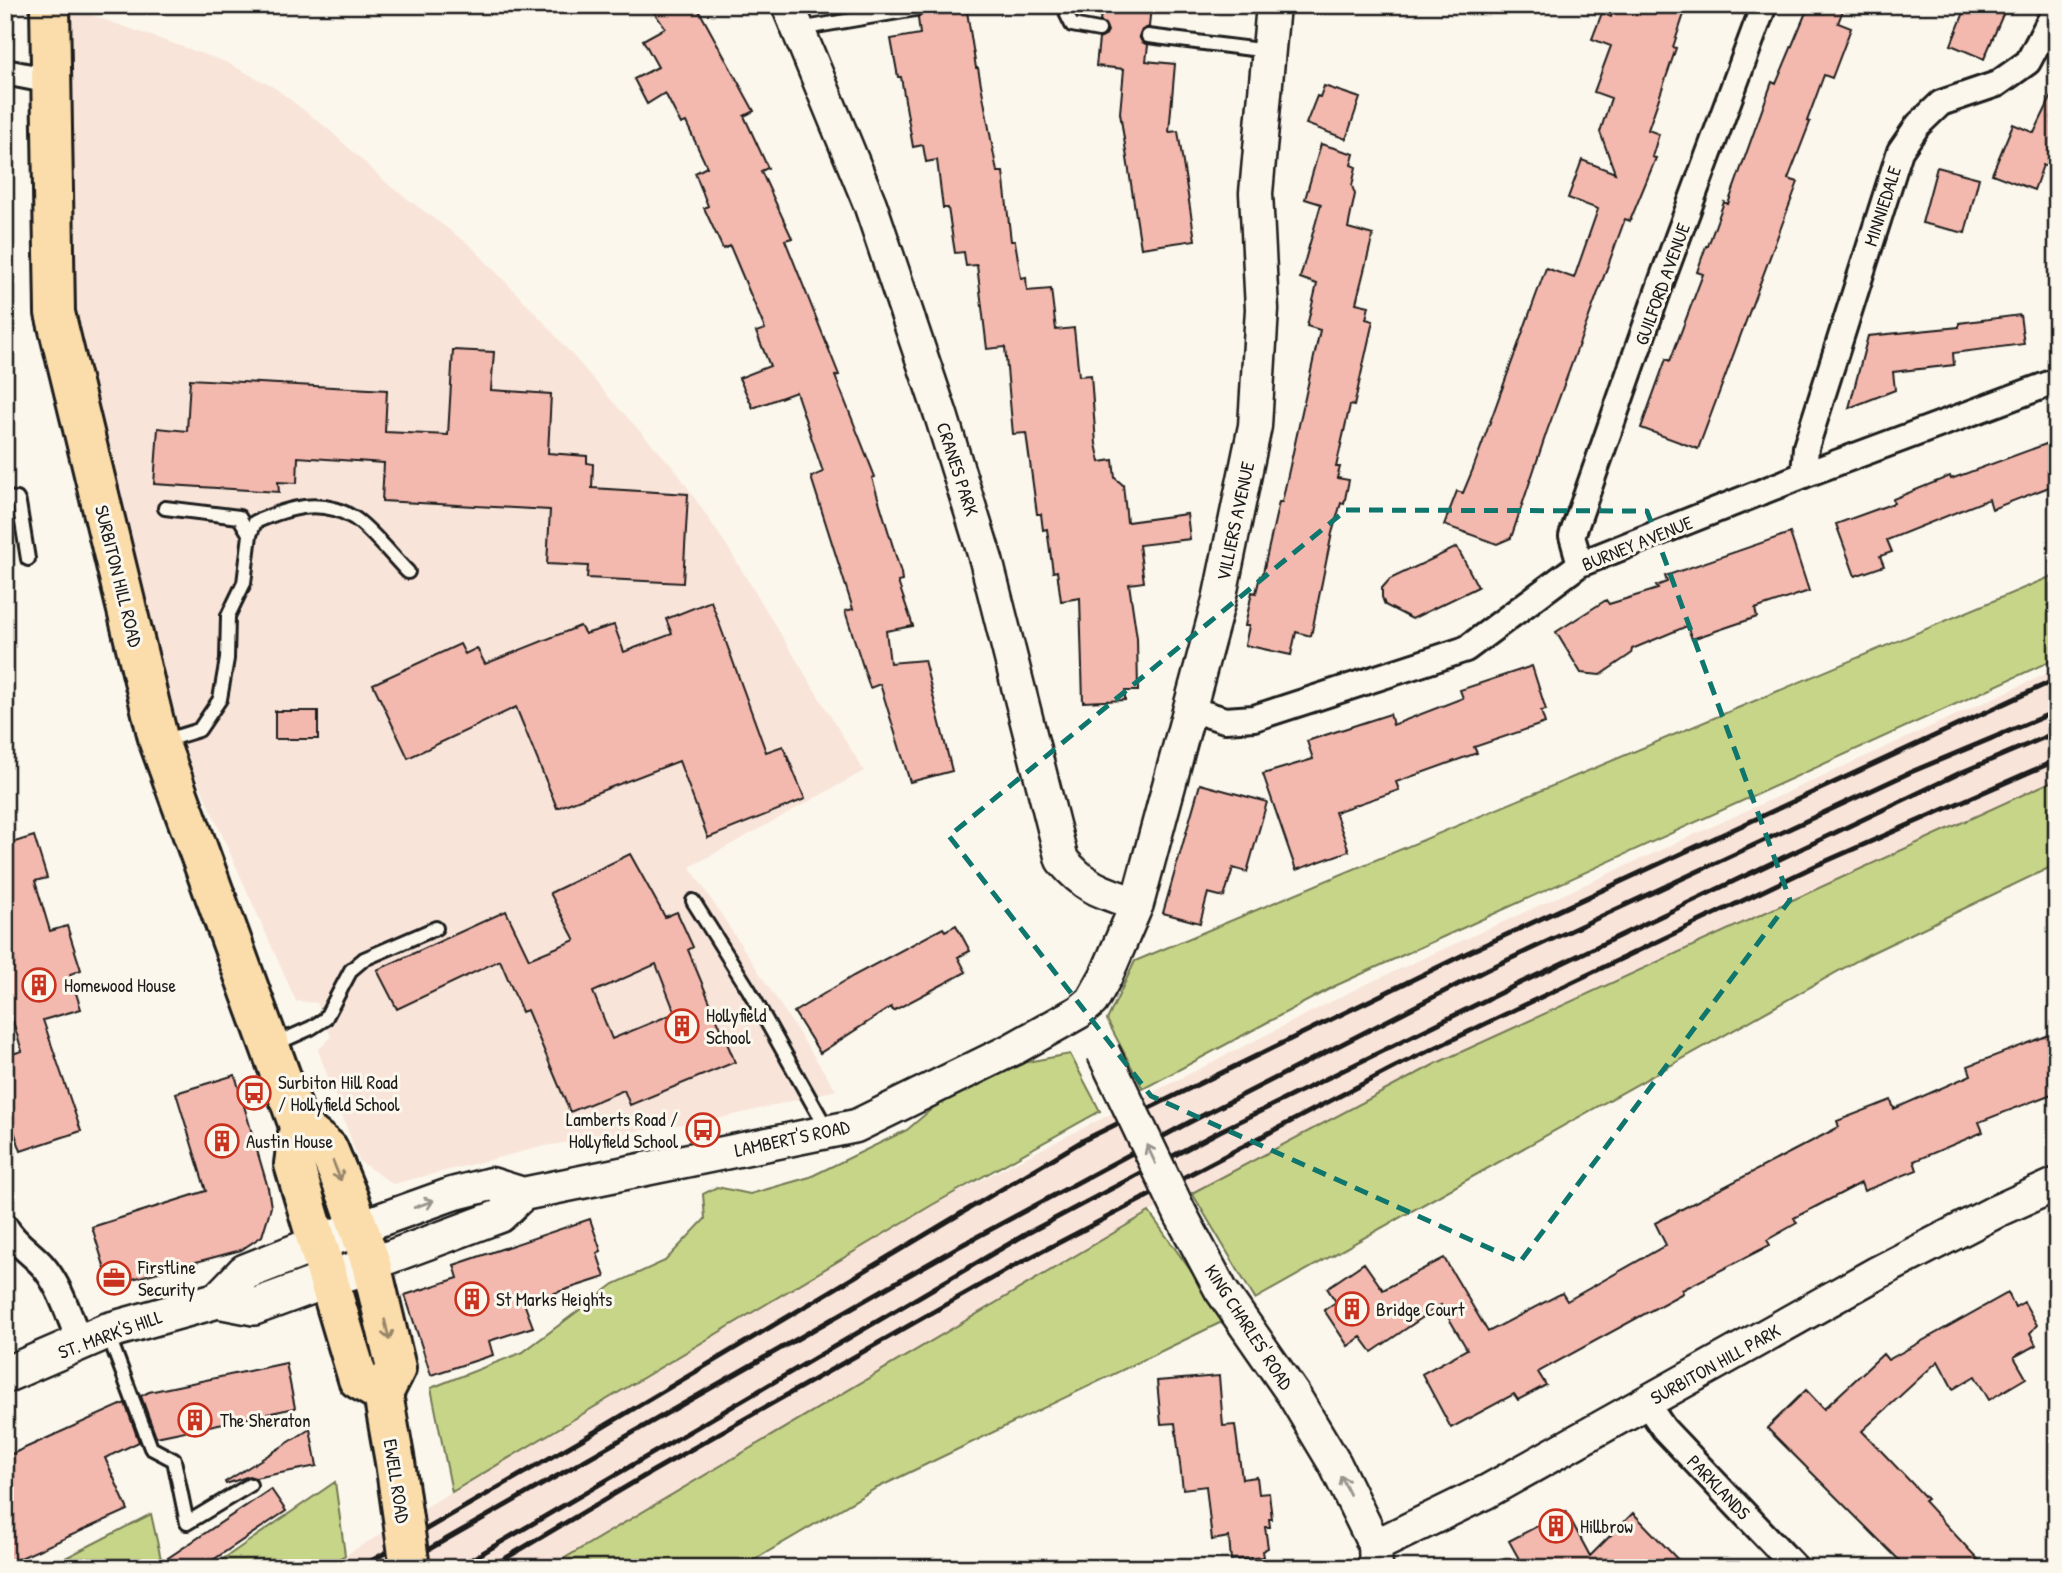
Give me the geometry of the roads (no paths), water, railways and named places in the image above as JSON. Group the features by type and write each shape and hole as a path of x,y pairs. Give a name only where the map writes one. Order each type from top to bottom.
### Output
{"main road":[{"name":"SURBITON HILL ROAD","path":"50,5 55,313 159,742 299,1126 294,1164 328,1279"},
{"path":"299,1126 328,1149 360,1227 396,1368 383,1394 358,1379 328,1279"},
{"path":"218,1300 245,1272 360,1227"},
{"name":"ST. MARK'S HILL","path":"5,1375 93,1336 218,1300 254,1307 371,1264"},
{"name":"EWELL ROAD","path":"383,1394 410,1568"}],"street":[{"name":"VILLIERS AVENUE","path":"1079,1012 1092,1001 1107,976 1137,904 1219,600 1255,426 1262,309 1256,193 1273,5"},
{"name":"GUILFORD AVENUE","path":"1580,564 1572,536 1763,5"},
{"name":"MINNIEDALE","path":"1804,475 1806,447 1900,151 1918,125 1941,103 1997,84 2028,62 2057,7"},
{"name":"CRANES PARK","path":"793,17 870,204 941,415 986,560 1062,860 1080,881 1137,904"},
{"path":"5,72 51,81"},
{"name":"BURNEY AVENUE","path":"1191,709 1225,720 1254,718 1466,649 1580,564 1804,475 2057,381"},
{"name":"LAMBERT'S ROAD","path":"360,1227 452,1194 491,1184 523,1194 856,1126 1013,1049 1079,1012"},
{"name":"KING CHARLES' ROAD","path":"1079,1012 1103,1052 1181,1215 1221,1290 1293,1394 1335,1464 1376,1557"},
{"name":"SURBITON HILL PARK","path":"1376,1557 1486,1492 1877,1273 1995,1212 2057,1184"},
{"path":"371,1264 405,1249 500,1216 523,1194"},
{"path":"5,1226 52,1278 93,1336"},
{"name":"PARKLANDS","path":"1646,1403 1664,1429 1796,1568"}],"lane":[{"path":"1065,5 1072,25 1100,30"},
{"path":"793,17 916,9"},
{"path":"1149,36 1268,51"},
{"path":"5,498 17,499 19,503 29,559"},
{"path":"159,742 199,730 220,699 227,659 228,616 244,583 250,535 256,522 284,509 321,506 355,518 408,572"},
{"path":"165,508 239,517 250,535"},
{"path":"693,901 749,990 828,1132"},
{"path":"269,1047 325,1019 351,971 364,959 436,928"},
{"path":"93,1336 151,1448 174,1460 187,1523 250,1485"}],"railway":[{"path":"359,1568 598,1430 1084,1140 1467,953 2057,679"},
{"path":"396,1568 958,1247 1186,1124 1486,970 1911,772 2057,711"},
{"path":"457,1568 1026,1234 1220,1131 1508,989 1960,773 2057,732"},
{"path":"489,1568 653,1471 1014,1266 1395,1067 1815,866 2057,760"}],"place":[{"name":"Homewood House","path":"39,985"},
{"name":"Hollyfield School","path":"682,1026"},
{"name":"Surbiton Hill Road / Hollyfield School","path":"254,1093"},
{"name":"Lamberts Road / Hollyfield School","path":"703,1130"},
{"name":"Austin House","path":"222,1141"},
{"name":"Firstline Security","path":"114,1278"},
{"name":"St Marks Heights","path":"472,1299"},
{"name":"Bridge Court","path":"1352,1309"},
{"name":"The Sheraton","path":"195,1420"},
{"name":"Hillbrow","path":"1556,1526"}]}
